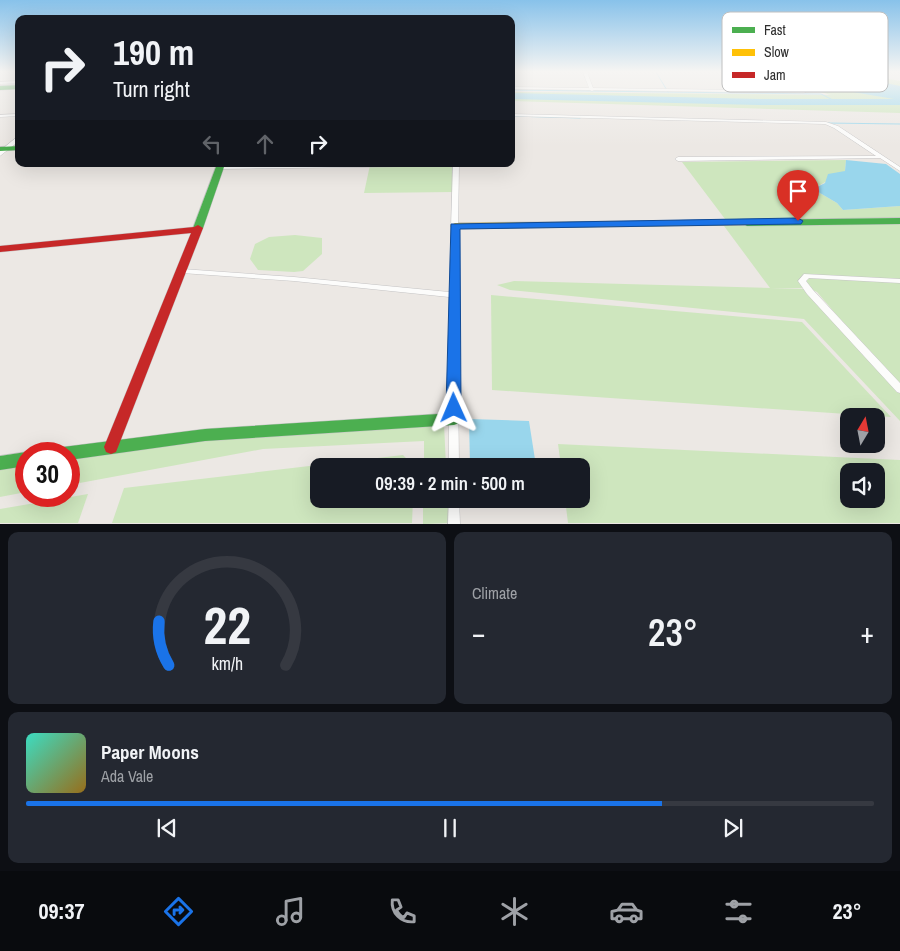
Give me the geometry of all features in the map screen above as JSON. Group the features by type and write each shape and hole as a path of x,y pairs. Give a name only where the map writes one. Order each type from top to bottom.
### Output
{"main road":[{"path":"2,151 15,149"},
{"path":"111,447 182,271 195,230 219,167"},
{"path":"455,226 899,222"},
{"path":"0,249 195,230"},
{"path":"80,452 206,435 454,419"},
{"path":"0,463 15,461"}],"street":[{"path":"0,116 15,115"},
{"path":"515,115 826,124 836,127 900,169"},
{"path":"2,151 15,141"},
{"path":"678,160 881,157"},
{"path":"454,458 453,295 456,167"},
{"path":"182,271 294,279 453,295"},
{"path":"900,281 835,276 807,276 802,281 900,389"},
{"path":"454,508 454,524"}],"green space":[{"path":"515,96 900,96 900,113 515,101"},
{"path":"846,160 845,171 813,189 837,203 843,210 900,206 900,220 725,219 682,162"},
{"path":"370,167 456,167 455,192 364,193"},
{"path":"900,221 900,421 804,319 510,290 497,285 514,281 806,289 885,372 817,292 807,288 770,288 724,226"},
{"path":"295,235 322,238 322,254 303,271 258,270 250,259 255,244 269,237"},
{"path":"491,295 802,322 883,408 840,408 840,414 492,390"},
{"path":"885,411 891,417 885,417"},
{"path":"444,424 446,458 424,458 424,441 263,449 80,483 80,453 142,443"},
{"path":"558,444 900,460 900,523 568,523 566,508 590,508 590,458 560,458"},
{"path":"403,455 406,458 378,458"},
{"path":"15,464 15,494 0,497 0,467"},
{"path":"310,466 310,508 413,508 412,523 112,523 124,488"},
{"path":"88,494 78,523 0,523 0,509 15,506 80,507 80,495"},
{"path":"423,508 448,508 449,523 423,524"}],"water":[{"path":"879,96 900,96 900,100"},
{"path":"846,160 886,164 900,174 900,206 843,210 837,203 813,189 825,183 828,174 845,171"},
{"path":"469,419 529,421 535,458 470,458"}],"waterway":[{"path":"530,96 759,102 900,102"},
{"path":"826,96 833,100 860,103"},
{"path":"515,116 580,118"},
{"path":"825,123 900,124"}],"traffic: fast":[{"path":"0,149 15,148"},
{"path":"198,228 220,167"},
{"path":"747,223 900,221"},
{"path":"80,452 205,435 454,419"},
{"path":"0,463 15,461"}],"traffic: slow":[{"path":"455,226 747,223"}],"traffic: jam":[{"path":"111,447 198,228"},
{"path":"0,249 195,230"}],"route":[{"path":"454,408 453,300 455,226 798,221"}]}
